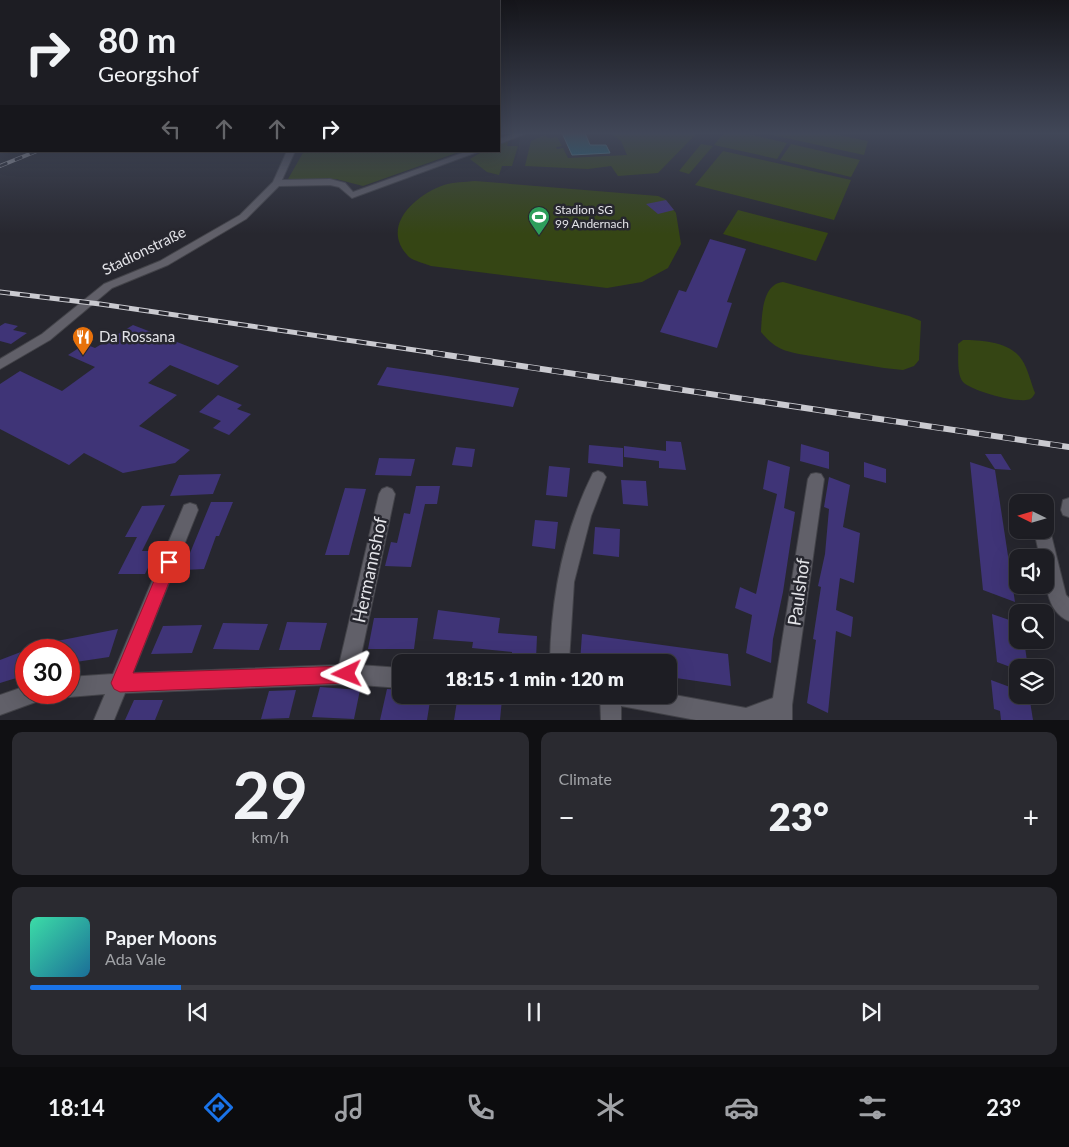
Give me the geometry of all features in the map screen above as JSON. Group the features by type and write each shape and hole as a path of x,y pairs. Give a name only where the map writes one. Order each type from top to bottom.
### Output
{"street":[{"name":"Stadionstraße","path":"0,366 46,337 108,286 164,263 242,217 277,183 285,167"},
{"path":"277,183 330,182 342,185 352,195 432,167"},
{"path":"560,654 565,582 583,516 598,477"},
{"name":"Paulshof","path":"782,712 816,479"},
{"name":"Hermannshof","path":"347,674 387,494"},
{"path":"1069,505 1069,510"},
{"path":"104,720 190,510"},
{"path":"1044,539 1058,599 1069,612"},
{"path":"80,687 120,683 347,674 392,677"},
{"path":"0,704 15,699"},
{"path":"610,704 611,720"},
{"path":"666,704 746,718 782,712"}],"green space":[{"path":"295,167 418,167 363,186 336,179 288,179"},
{"path":"480,167 502,167 499,175 487,172"},
{"path":"538,167 606,167 588,169"},
{"path":"611,167 664,167 658,173 618,176"},
{"path":"683,167 695,167 689,174 679,171"},
{"path":"710,167 792,167 851,180 834,220 695,185"},
{"path":"808,167 857,167 851,177"},
{"name":"Stadion SG 99 Andernach","path":"475,181 658,196 665,199 676,213 681,244 668,268 642,282 607,288 431,266 409,257 401,246 398,234 399,224 412,204 422,196 444,185"},
{"path":"738,210 828,233 816,261 723,234"},
{"path":"783,282 909,316 921,321 919,360 914,366 903,370 799,354 777,347 761,332 762,317 767,294 776,284"},
{"path":"963,340 996,343 1011,349 1022,360 1028,372 1035,393 1033,397 1028,400 1003,398 975,389 963,382 959,369 958,344"}],"building":[{"path":"666,200 674,210 658,214 646,204"},
{"path":"710,239 746,249 727,302 732,303 717,348 660,332 679,290 686,292"},
{"path":"5,323 18,326 13,330 27,333 11,344 0,341 0,326"},
{"path":"133,325 239,366 218,385 170,365 148,383 177,395 139,426 190,450 175,463 123,473 84,453 69,465 0,429 0,384 20,371 62,391 95,367 68,355 85,344 95,348"},
{"path":"387,367 519,388 513,407 377,385"},
{"path":"218,395 242,405 237,409 251,414 229,435 213,428 221,421 199,412"},
{"path":"666,441 681,442 686,470 659,468 659,461 624,457 624,446 666,451"},
{"path":"801,444 829,452 829,469 800,461"},
{"path":"589,445 623,448 623,467 588,463"},
{"path":"456,447 475,449 472,467 452,465"},
{"path":"985,454 1001,454 1011,470 995,469"},
{"path":"379,458 415,459 411,476 375,475"},
{"path":"768,460 790,467 784,508 795,512 783,592 773,639 771,663 746,653 752,615 735,608 740,587 756,594 777,494 763,489"},
{"path":"864,462 886,469 886,483 864,477"},
{"path":"970,462 995,470 1009,562 1009,594 1014,594 1015,602 983,590"},
{"path":"549,466 570,468 567,497 546,495"},
{"path":"221,474 213,494 170,496 179,475"},
{"path":"829,477 850,485 843,527 860,533 854,583 840,578 836,610 853,617 851,637 836,631 828,713 807,703 816,640 813,639 821,587 818,586 825,554 829,509 824,507"},
{"path":"621,480 646,481 648,506 623,504"},
{"path":"416,486 440,486 437,504 425,504 411,567 385,566 391,542 397,543 404,513 410,514"},
{"path":"345,488 366,489 349,555 325,555"},
{"path":"211,502 233,502 219,536 216,536 204,569 183,570"},
{"path":"165,505 142,551 156,551 145,574 118,574 137,537 125,537 142,506"},
{"path":"535,520 558,522 555,549 532,546"},
{"path":"595,527 620,529 619,557 593,554"},
{"path":"438,610 500,618 498,633 537,636 536,654 512,654 512,652 472,648 473,642 433,639"},
{"path":"992,614 1009,620 1009,649 1025,649 1027,659 1009,659 1009,666 997,662"},
{"path":"374,618 418,618 414,649 368,649"},
{"path":"287,622 327,623 320,650 279,650"},
{"path":"223,623 268,624 259,650 213,649"},
{"path":"202,625 192,653 151,654 163,626"},
{"path":"118,629 109,657 80,661 80,639 67,639"},
{"path":"582,634 728,654 731,686 677,678 677,654 581,654"},
{"path":"15,654 15,678 0,683 0,660"},
{"path":"991,680 1009,687 1009,704 1030,704 1033,720 1001,720 1000,711 994,709"},
{"path":"320,687 360,690 354,719 312,717"},
{"path":"387,689 392,689 392,704 430,704 427,720 380,720"},
{"path":"296,690 289,718 261,719 269,691"},
{"path":"134,700 163,700 155,720 125,720"},
{"path":"457,704 502,704 500,720 454,720"}],"railway":[{"path":"0,292 100,304 442,354"},
{"path":"433,353 1069,447"}],"place":[{"name":"Stadion SG 99 Andernach","path":"539,236"},
{"name":"Da Rossana","path":"83,356"}],"route":[{"path":"169,562 120,683 347,674"}]}
